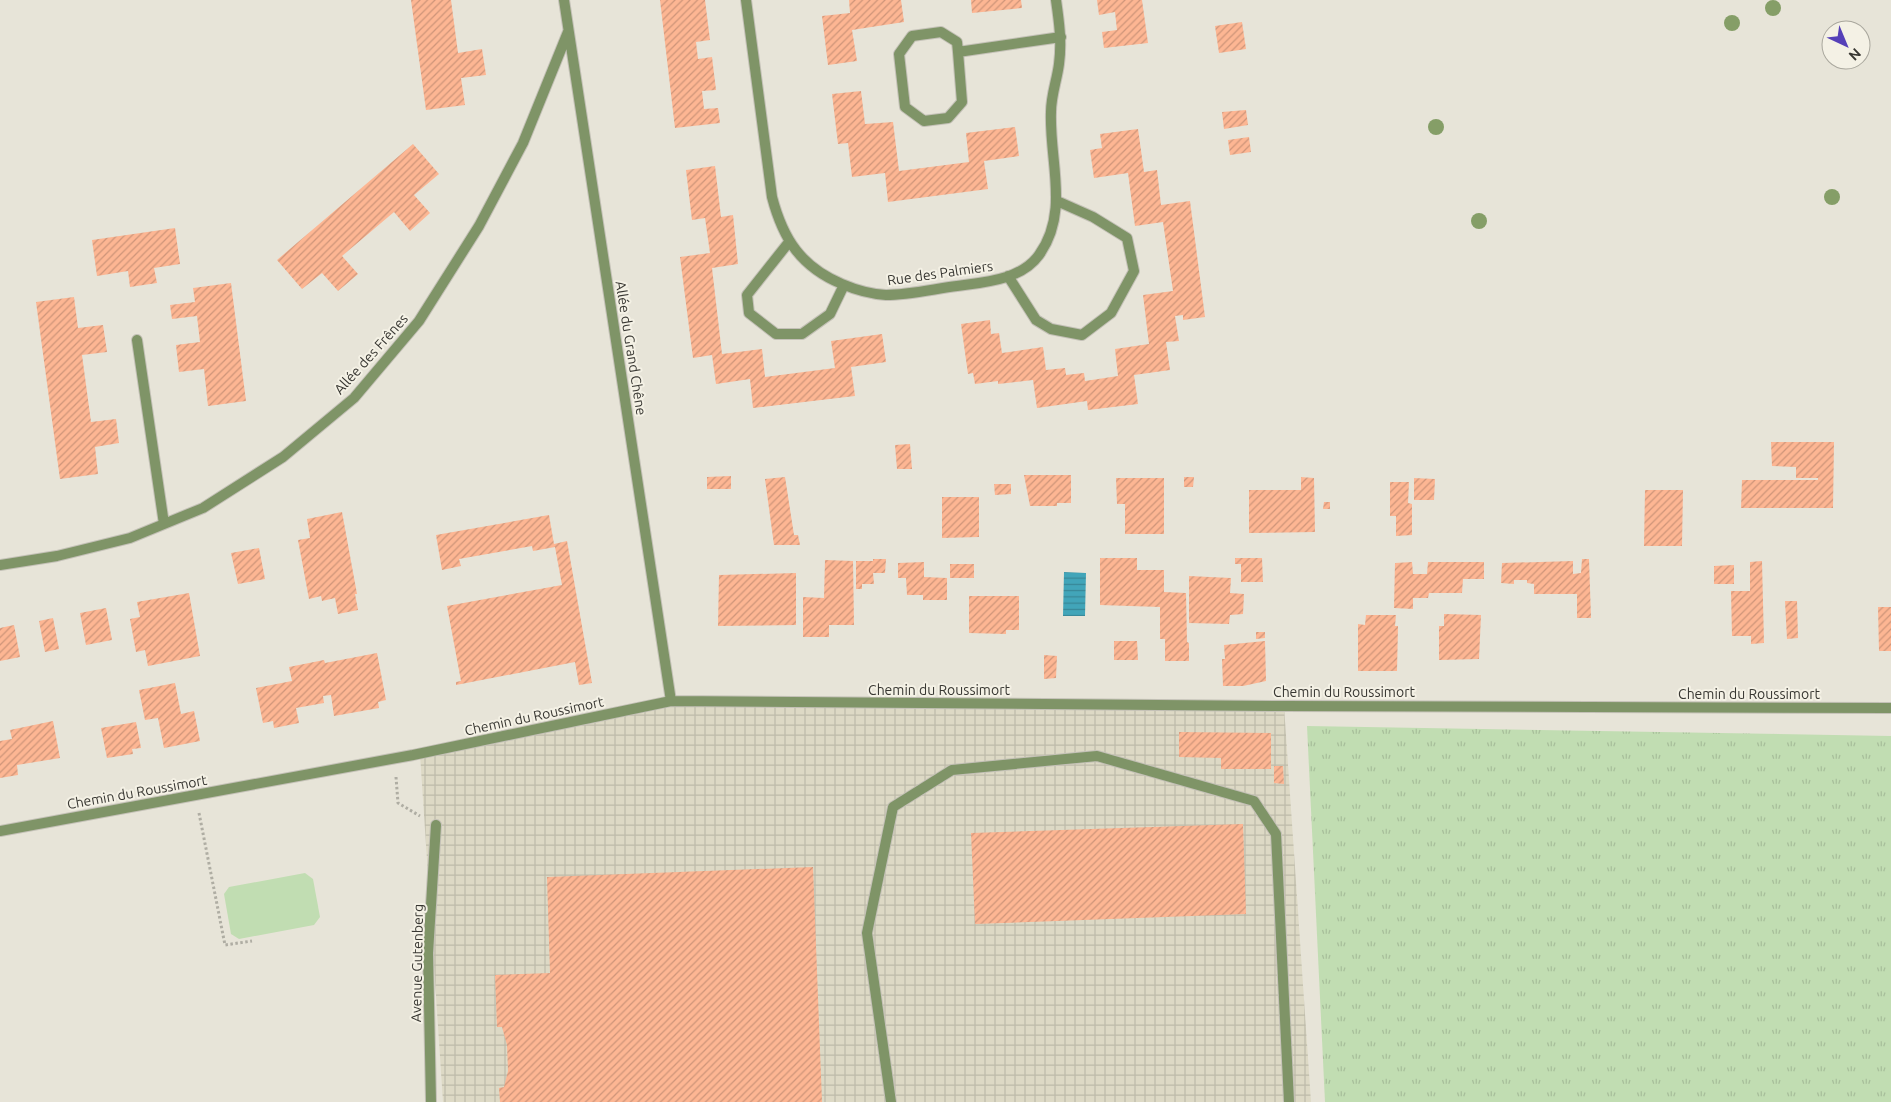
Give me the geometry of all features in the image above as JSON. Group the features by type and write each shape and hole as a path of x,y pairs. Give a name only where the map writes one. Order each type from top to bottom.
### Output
{"street":[{"name":"Allée du Grand Chêne","path":"564,0 671,701"},
{"name":"Rue des Palmiers","path":"746,0 772,197 778,218 789,242 807,264 824,277 859,291 886,295 994,281 1019,272 1038,256 1054,227 1057,201 1050,124 1051,100 1059,64 1061,37 1056,0"},
{"name":"Allée des Frênes","path":"0,565 57,556 130,538 203,508 283,458 354,398 419,320 479,226 523,143 568,32"},
{"path":"941,32 957,42 958,52 962,102 948,118 924,121 905,107 900,54 912,36 941,32"},
{"path":"958,52 1061,37"},
{"path":"1008,276 1036,320 1051,329 1082,335 1111,313 1134,271 1128,238 1093,217 1057,201"},
{"path":"789,242 747,295 749,313 776,334 802,334 830,314 844,285"},
{"path":"137,340 164,524"},
{"name":"Chemin du Roussimort","path":"0,831 420,754 671,701 1891,708"},
{"path":"891,1102 867,933 893,806 952,770 1097,756 1254,801 1276,834 1288,1102"},
{"name":"Avenue Gutenberg","path":"431,1102 428,952 436,825"}],"path":[{"path":"396,776 398,803 436,825"},
{"path":"196,795 225,945 252,942"}],"shaded area":[{"path":"671,701 1284,706 1311,1102 443,1102 420,754"}],"green space":[{"path":"1307,726 1891,736 1891,1102 1325,1102"},
{"path":"305,873 313,879 320,917 314,925 239,939 231,934 224,894 229,887"}],"water":[{"path":"1064,572 1086,573 1085,616 1063,616"}],"building":[{"path":"411,0 451,0 458,53 482,49 486,75 461,78 465,105 426,110"},
{"path":"660,0 705,0 710,40 696,42 698,59 712,57 716,90 702,91 704,109 718,108 720,123 675,128"},
{"path":"849,0 901,0 904,22 852,30 857,61 828,65 822,16 850,13"},
{"path":"971,0 1021,0 1022,8 972,13"},
{"path":"1097,0 1142,0 1148,43 1104,48 1102,32 1117,30 1115,12 1099,15"},
{"path":"1242,22 1246,49 1219,53 1215,26"},
{"path":"861,91 865,124 893,122 899,171 969,162 966,133 1015,127 1019,156 984,161 988,189 888,202 885,173 852,177 848,143 838,144 832,94"},
{"path":"1246,110 1248,125 1224,129 1222,112"},
{"path":"1138,129 1144,172 1157,170 1161,205 1190,201 1205,317 1183,320 1183,315 1175,316 1179,341 1166,342 1170,370 1134,375 1138,404 1088,410 1087,401 1037,408 1033,380 998,384 998,381 975,384 973,373 968,374 961,324 990,320 991,334 999,333 1002,353 1043,347 1046,370 1065,368 1066,375 1084,373 1085,381 1118,376 1115,349 1149,344 1143,295 1173,291 1163,222 1135,226 1128,173 1094,178 1090,150 1102,148 1100,134"},
{"path":"1249,137 1251,152 1230,155 1228,140"},
{"path":"413,144 439,174 414,195 430,213 410,231 394,212 342,256 358,274 338,291 322,273 302,289 277,260"},
{"path":"715,166 721,217 733,215 738,264 712,268 722,354 762,349 765,377 835,368 831,341 882,334 886,362 851,367 855,396 753,408 750,379 716,384 712,355 693,358 680,257 710,253 705,218 692,220 686,170"},
{"path":"175,228 180,264 154,268 157,283 130,287 128,271 97,276 92,240"},
{"path":"231,283 246,401 208,406 204,369 179,372 176,345 200,342 197,316 172,319 170,305 195,302 193,288"},
{"path":"74,297 78,328 103,325 107,352 82,355 91,422 116,419 119,443 95,447 98,474 60,479 36,302"},
{"path":"1771,442 1834,442 1833,508 1741,508 1742,480 1818,480 1818,478 1796,478 1796,467 1772,466"},
{"path":"910,444 912,469 897,469 895,445"},
{"path":"1024,475 1071,475 1071,503 1057,503 1057,506 1030,506"},
{"path":"731,476 731,489 707,489 707,477"},
{"path":"785,477 794,535 798,535 800,545 774,545 765,479"},
{"path":"1184,477 1194,477 1193,487 1184,487"},
{"path":"1301,477 1314,478 1315,532 1249,533 1249,490 1301,490"},
{"path":"1116,478 1164,478 1164,534 1125,534 1125,504 1117,504"},
{"path":"1414,478 1435,479 1434,500 1414,500"},
{"path":"1390,482 1409,482 1408,503 1412,504 1412,535 1396,536 1396,516 1390,516"},
{"path":"994,484 1011,484 1011,494 995,495"},
{"path":"1645,490 1683,490 1682,546 1644,546"},
{"path":"942,497 979,497 979,537 942,538"},
{"path":"1324,502 1330,502 1330,509 1323,509"},
{"path":"342,512 357,594 355,594 358,610 338,614 335,598 322,601 321,596 309,599 298,540 310,538 307,519"},
{"path":"549,515 554,544 567,541 592,683 579,685 575,662 456,685 456,682 461,681 447,606 562,585 555,547 533,551 532,546 459,559 461,566 442,570 436,535"},
{"path":"259,548 265,579 238,584 231,553"},
{"path":"1100,558 1137,558 1137,570 1164,570 1164,592 1186,593 1189,661 1165,661 1165,639 1160,639 1160,607 1100,605"},
{"path":"1235,558 1262,558 1263,582 1241,582 1241,564 1235,564"},
{"path":"873,559 886,559 885,573 873,573 874,584 862,584 862,589 856,589 856,561 873,561"},
{"path":"1582,559 1589,559 1591,618 1577,618 1577,594 1534,594 1534,584 1527,583 1527,580 1514,580 1514,584 1501,583 1502,563 1573,561 1573,574 1581,573"},
{"path":"825,560 853,561 854,625 829,625 829,637 803,637 803,597 824,598"},
{"path":"1762,561 1764,643 1751,644 1751,636 1732,636 1731,591 1750,591 1750,562"},
{"path":"924,562 924,577 947,578 947,600 923,600 923,595 907,595 906,578 898,578 898,563"},
{"path":"1412,562 1413,574 1427,574 1428,562 1484,562 1484,579 1463,579 1462,593 1429,593 1428,598 1413,598 1413,609 1394,608 1395,563"},
{"path":"950,564 974,564 974,578 950,578"},
{"path":"1734,565 1734,584 1714,584 1714,566"},
{"path":"796,573 796,625 718,626 719,575"},
{"path":"1189,576 1231,578 1230,593 1244,594 1243,614 1230,615 1229,624 1189,623"},
{"path":"189,593 200,656 148,666 145,650 136,652 130,619 140,617 137,602"},
{"path":"969,596 1019,596 1019,630 1006,630 1006,634 969,633"},
{"path":"1785,601 1797,601 1798,638 1787,639"},
{"path":"1878,607 1891,607 1891,651 1879,651"},
{"path":"106,608 112,640 86,645 80,613"},
{"path":"1444,614 1481,615 1479,659 1439,660 1439,626 1444,626"},
{"path":"1366,615 1396,615 1395,626 1398,626 1397,671 1358,671 1358,624 1365,625"},
{"path":"53,618 59,649 45,652 39,621"},
{"path":"14,625 20,657 0,661 0,628"},
{"path":"1256,632 1265,632 1265,638 1256,639"},
{"path":"1114,641 1137,641 1138,660 1114,660"},
{"path":"1265,641 1266,681 1243,686 1223,686 1222,659 1225,659 1224,645"},
{"path":"377,653 386,700 378,702 379,708 334,716 331,695 323,696 324,703 296,708 299,723 274,728 273,721 263,723 256,688 292,681 289,667 324,660 325,663"},
{"path":"1044,655 1057,656 1056,678 1044,679"},
{"path":"175,683 181,714 194,711 200,741 164,748 158,718 145,720 139,690"},
{"path":"53,721 60,758 17,765 18,775 0,778 0,741 12,739 10,730"},
{"path":"136,722 141,748 132,749 133,754 107,758 101,728"},
{"path":"1179,732 1271,733 1271,769 1221,769 1221,758 1179,757"},
{"path":"1274,766 1283,766 1284,784 1274,783"},
{"path":"1243,824 1246,914 975,924 971,833"},
{"path":"813,867 822,1102 500,1102 499,1088 504,1087 508,1071 507,1045 502,1027 497,1027 495,975 550,973 547,877"}]}
